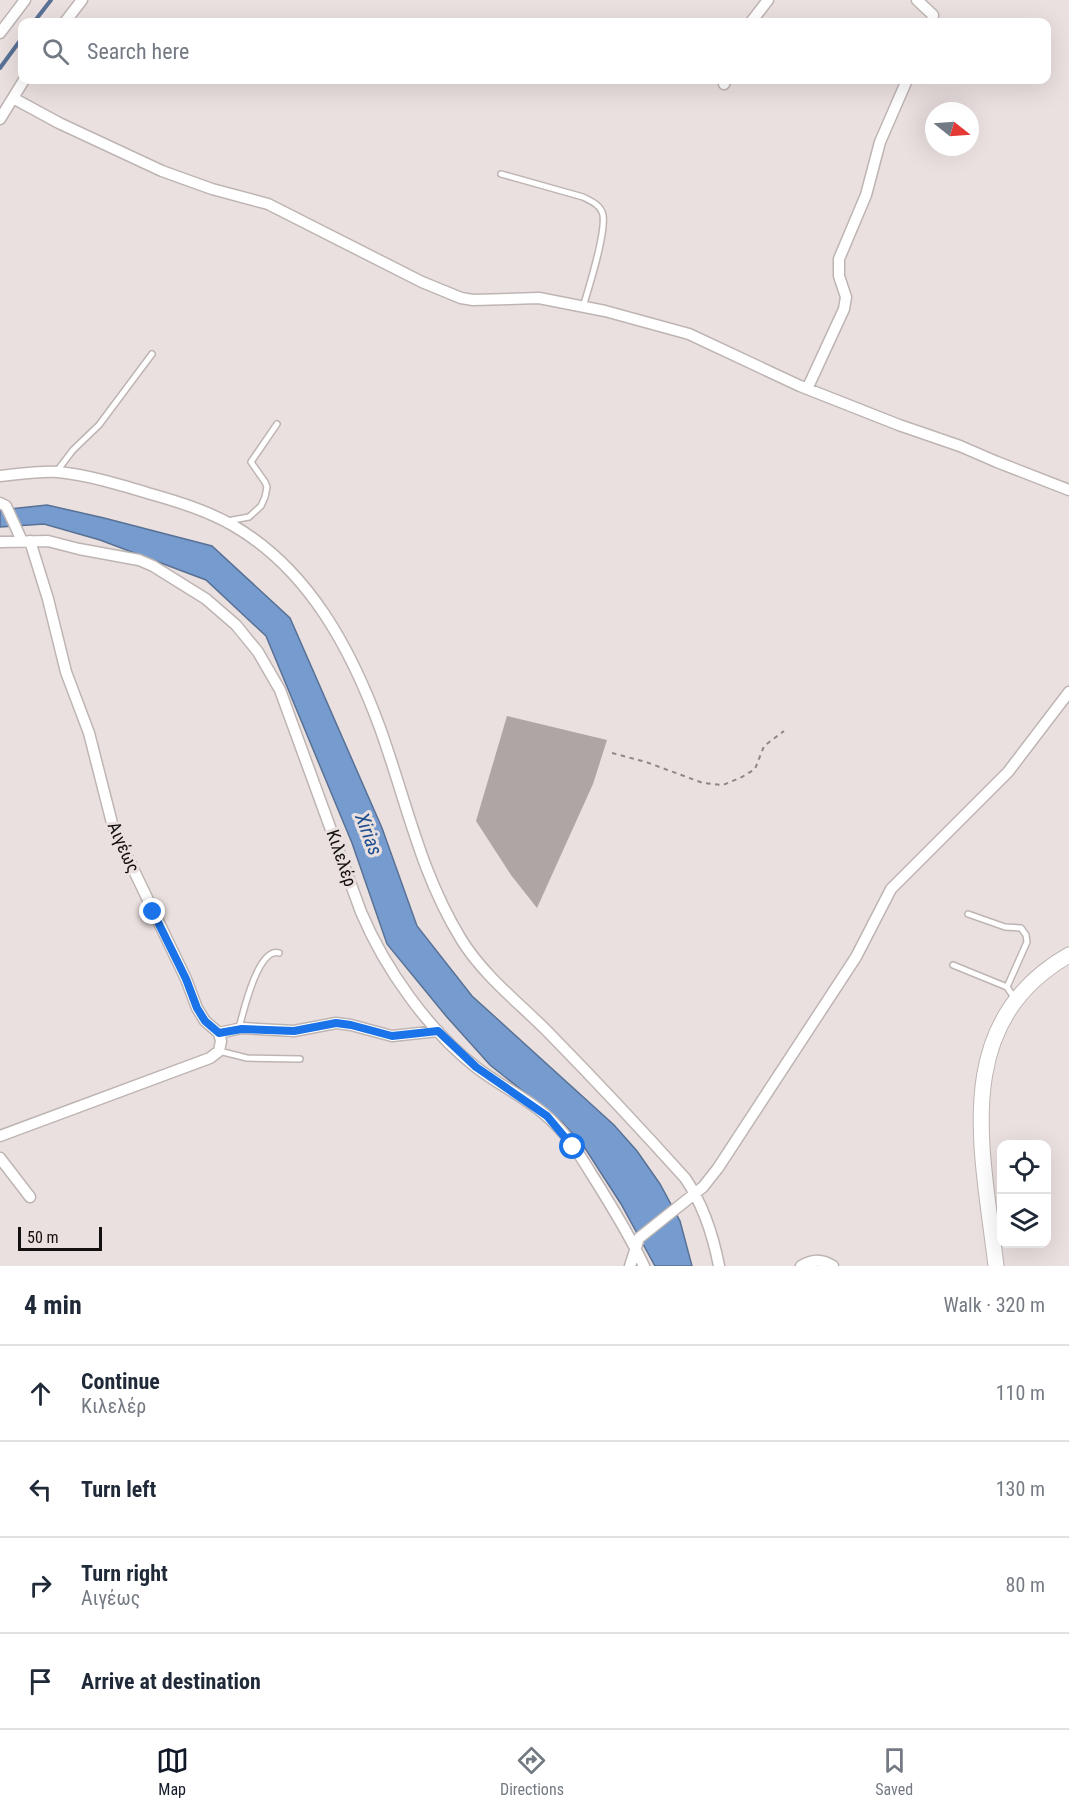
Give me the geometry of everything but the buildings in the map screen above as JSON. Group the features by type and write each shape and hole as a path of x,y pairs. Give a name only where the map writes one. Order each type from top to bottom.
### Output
{"street":[{"path":"0,33 25,0"},
{"path":"67,18 82,0"},
{"path":"754,18 768,0"},
{"path":"917,0 933,15 933,18"},
{"path":"0,119 22,84"},
{"path":"808,387 844,309 846,297 839,276 839,259 866,195 880,142 905,84"},
{"path":"13,98 67,127 162,171 212,189 268,204 422,282 461,298 473,300 539,298 696,336 771,373 1069,490"},
{"path":"0,476 58,469 121,484 171,500 225,521 267,550 291,572 321,610 346,651 366,693 381,731 432,886 444,910 473,957 591,1077 685,1178 696,1194 712,1238 719,1266"},
{"name":"Αιγέως","path":"3,505 26,541 54,620 66,672 88,733 113,827 186,979 197,1008 205,1021 219,1033"},
{"name":"Κιλελέρ","path":"0,542 48,541 139,560 153,566 215,605 249,640 273,676 286,704 370,933 396,976 438,1031 476,1067 538,1109 554,1124 583,1161 637,1242 644,1266"},
{"path":"630,1266 637,1242 696,1194 718,1168 856,957 891,889 1008,772 1069,692"},
{"path":"995,1262 982,1149 983,1079 1011,994 1069,955"},
{"path":"0,1136 210,1058 219,1051 221,1041 219,1033 238,1029 294,1031 336,1023 392,1036 438,1031"},
{"path":"0,1158 30,1197"},
{"path":"801,1266 818,1260 833,1266"}],"lane":[{"path":"501,174 583,197 595,202 600,208 603,214 603,228 583,307"},
{"path":"58,469 99,425 152,354"},
{"path":"225,521 249,517 261,506 267,487 251,462 277,424"},
{"path":"953,965 1011,994 1027,942 1026,935 1021,928 1005,927 968,914"},
{"path":"238,1029 256,974 265,957 274,952 279,953"},
{"path":"219,1051 247,1058 300,1059"}],"path":[{"path":"612,753 646,762 703,783 723,785 754,769 764,746 784,731"}],"water":[{"name":"Xirias","path":"47,505 212,546 290,618 382,828 417,926 472,996 614,1125 637,1151 660,1184 680,1221 692,1266 655,1266 621,1204 583,1145 562,1122 490,1065 387,944 352,843 266,636 206,580 100,540 44,524 0,527 0,510"}],"waterway":[{"path":"37,18 51,0"},
{"path":"0,68 18,43"}],"route":[{"path":"153,912 186,979 197,1008 205,1021 219,1033 242,1029 294,1031 336,1023 392,1036 438,1031 476,1067 547,1116 573,1147"}]}
